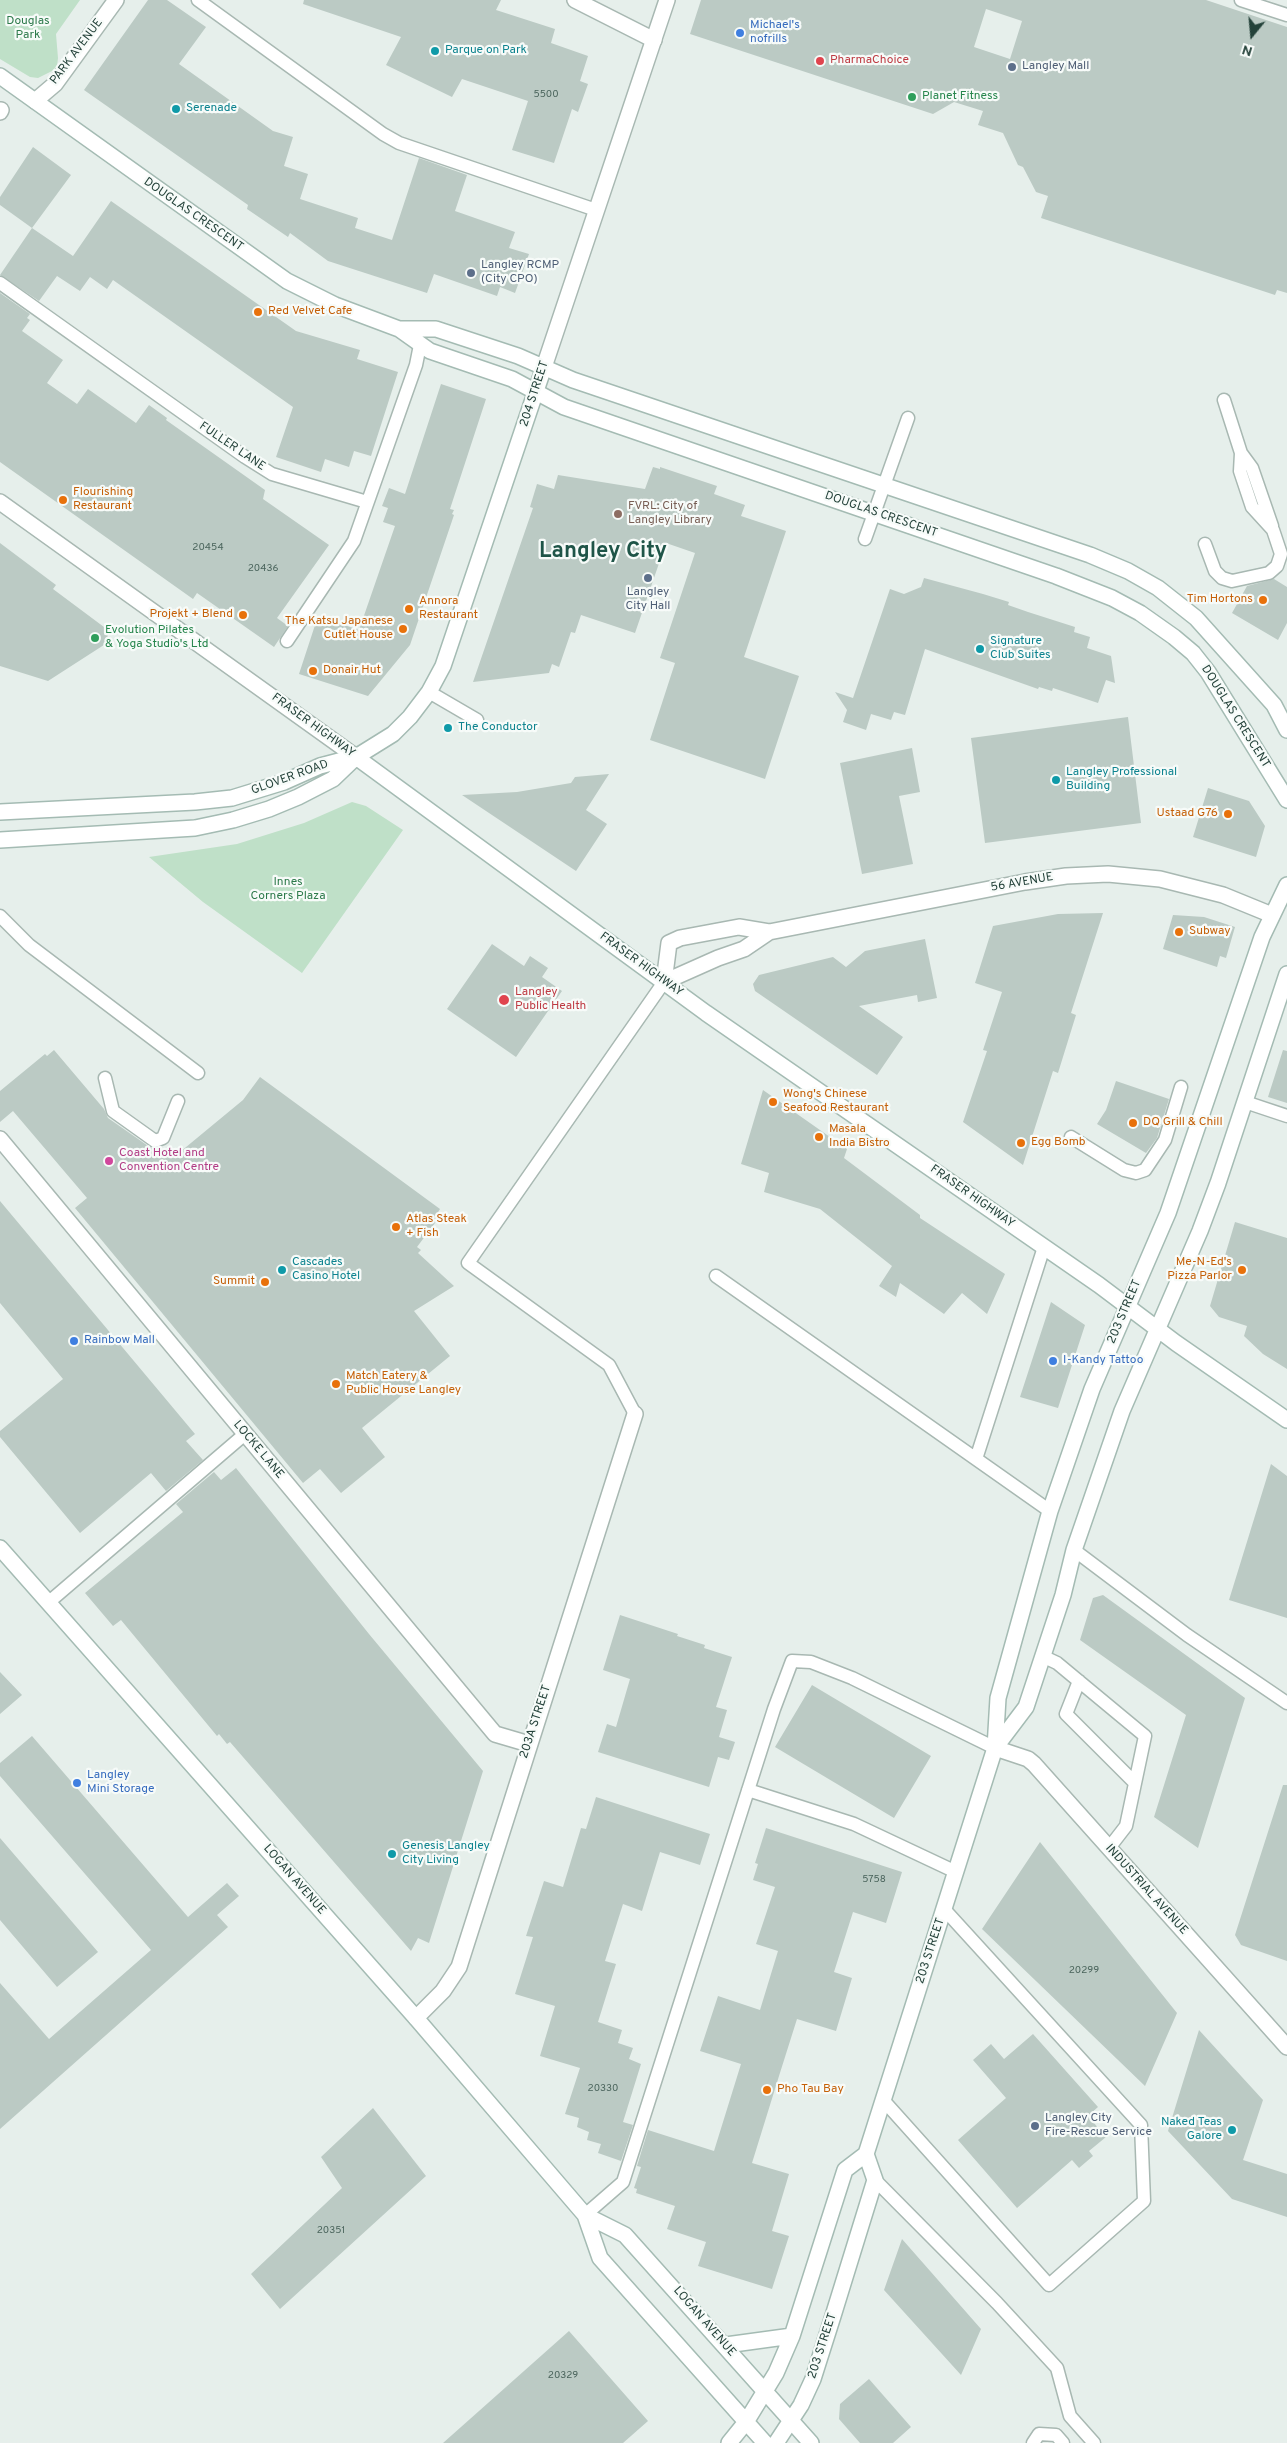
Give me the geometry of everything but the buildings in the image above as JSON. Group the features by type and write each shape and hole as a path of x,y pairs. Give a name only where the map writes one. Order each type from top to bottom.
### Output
{"main road":[{"name":"PARK AVENUE","path":"35,101 55,84 116,0"},
{"path":"575,0 654,40"},
{"name":"204 STREET","path":"356,757 393,734 410,718 429,692 453,640 668,0"},
{"name":"DOUGLAS CRESCENT","path":"0,76 287,281 335,305 399,329 430,351 512,379 564,407 1079,584 1119,602 1168,632 1193,653 1208,672 1287,800"},
{"name":"DOUGLAS CRESCENT","path":"399,329 436,329 518,356 573,380 1090,555 1128,571 1158,588 1196,618 1280,706 1287,730"},
{"name":"FRASER HIGHWAY","path":"0,502 356,757 664,982 1044,1247 1287,1420"},
{"name":"GLOVER ROAD","path":"0,812 195,802 232,798 284,782 320,766 356,757"},
{"name":"GLOVER ROAD","path":"0,840 195,828 224,822 269,809 298,797 332,779 356,757"},
{"name":"56 AVENUE","path":"664,982 669,943 680,938 739,927 770,932 1024,882 1108,874 1178,883 1223,895 1272,915"},
{"name":"203 STREET","path":"866,2154 995,1748 998,1698 1050,1511 1092,1389 1168,1213 1262,937 1287,885"},
{"name":"56 AVENUE","path":"664,982 718,958 744,949 770,932"},
{"name":"203 STREET","path":"995,1748 1026,1707 1063,1594 1074,1550 1122,1411 1156,1328 1200,1231 1287,974"},
{"name":"LOCKE LANE","path":"0,1139 495,1734 529,1744"},
{"name":"203A STREET","path":"416,2018 443,1991 460,1967 635,1414"},
{"name":"LOGAN AVENUE","path":"0,1548 416,2018 585,2215 600,2258 765,2443"},
{"name":"INDUSTRIAL AVENUE","path":"995,1748 1028,1759 1287,2047"},
{"path":"729,2443 746,2422 765,2393 792,2336 845,2170 866,2154 875,2180"},
{"name":"203 STREET","path":"791,2421 802,2405 812,2379 875,2180"},
{"name":"LOGAN AVENUE","path":"585,2215 625,2235 726,2345 765,2393 811,2443"},
{"path":"726,2345 792,2336"},
{"path":"776,2443 791,2421"}],"lane":[{"path":"198,0 391,138 415,149 596,210"},
{"path":"1241,0 1287,15"},
{"name":"FULLER LANE","path":"0,283 252,462 272,474 367,502"},
{"path":"287,641 354,541 416,365 420,345"},
{"path":"1204,544 1214,571 1222,578 1232,581 1268,573 1277,566 1281,554 1273,530 1252,507 1240,471 1241,453 1224,400"},
{"path":"865,538 908,418"},
{"path":"429,692 477,720"},
{"path":"0,916 29,945 198,1073"},
{"path":"635,1414 608,1365 468,1263 664,982"},
{"path":"105,1078 113,1111 155,1141 163,1138 178,1101"},
{"path":"1071,1137 1124,1170 1136,1174 1145,1170 1165,1140 1180,1087"},
{"path":"1245,1102 1287,1116"},
{"path":"976,1459 1044,1247"},
{"path":"716,1276 1050,1511"},
{"path":"48,1602 245,1434"},
{"path":"1074,1550 1187,1635 1287,1704"},
{"path":"1042,1656 1057,1664 1079,1681 1145,1736 1126,1826 1109,1848"},
{"path":"585,2215 623,2182 748,1790 792,1660 811,1662 852,1678 995,1748"},
{"path":"1079,1681 1066,1714 1135,1783"},
{"path":"748,1790 854,1824 956,1872"},
{"path":"884,2101 1049,2285 1144,2201 1141,2125 944,1909"},
{"path":"875,2180 997,2303 1057,2368 1070,2416 1094,2443"},
{"path":"1033,2443 1039,2434 1056,2435 1063,2443"}],"green space":[{"name":"Douglas Park","path":"0,0 80,0 56,34 58,58 57,66 52,71 38,78 30,77 0,59"},
{"name":"Innes Corners Plaza","path":"352,802 366,806 403,830 302,973 203,902 149,857 237,844 304,823"}],"place":[{"name":"Michael's nofrills","path":"740,33"},
{"name":"Parque on Park","path":"435,51"},
{"name":"PharmaChoice","path":"820,61"},
{"name":"Langley Mall","path":"1012,67"},
{"name":"Planet Fitness","path":"912,97"},
{"name":"Serenade","path":"176,109"},
{"name":"Langley RCMP (City CPO)","path":"471,273"},
{"name":"Red Velvet Cafe","path":"258,312"},
{"name":"Flourishing Restaurant","path":"63,500"},
{"name":"FVRL: City of Langley Library","path":"618,514"},
{"name":"Langley City Hall","path":"648,578"},
{"name":"Tim Hortons","path":"1263,600"},
{"name":"Annora Restaurant","path":"409,609"},
{"name":"Projekt + Blend","path":"243,615"},
{"name":"The Katsu Japanese Cutlet House","path":"403,629"},
{"name":"Evolution Pilates & Yoga Studio's Ltd","path":"95,638"},
{"name":"Signature Club Suites","path":"980,649"},
{"name":"Donair Hut","path":"313,671"},
{"name":"The Conductor","path":"448,728"},
{"name":"Langley Professional Building","path":"1056,780"},
{"name":"Ustaad G76","path":"1228,814"},
{"name":"Subway","path":"1179,932"},
{"name":"Langley Public Health","path":"504,1000"},
{"name":"Wong's Chinese Seafood Restaurant","path":"773,1102"},
{"name":"DQ Grill & Chill","path":"1133,1123"},
{"name":"Masala India Bistro","path":"819,1137"},
{"name":"Egg Bomb","path":"1021,1143"},
{"name":"Coast Hotel and Convention Centre","path":"109,1161"},
{"name":"Atlas Steak + Fish","path":"396,1227"},
{"name":"Cascades Casino Hotel","path":"282,1270"},
{"name":"Me-N-Ed's Pizza Parlor","path":"1242,1270"},
{"name":"Summit","path":"265,1282"},
{"name":"Rainbow Mall","path":"74,1341"},
{"name":"I-Kandy Tattoo","path":"1053,1361"},
{"name":"Match Eatery & Public House Langley","path":"336,1384"},
{"name":"Langley Mini Storage","path":"77,1783"},
{"name":"Genesis Langley City Living","path":"392,1854"},
{"name":"Pho Tau Bay","path":"767,2090"},
{"name":"Langley City Fire-Rescue Service","path":"1035,2126"},
{"name":"Naked Teas Galore","path":"1232,2130"}],"district":[{"name":"Langley City","path":"603,553"}]}
